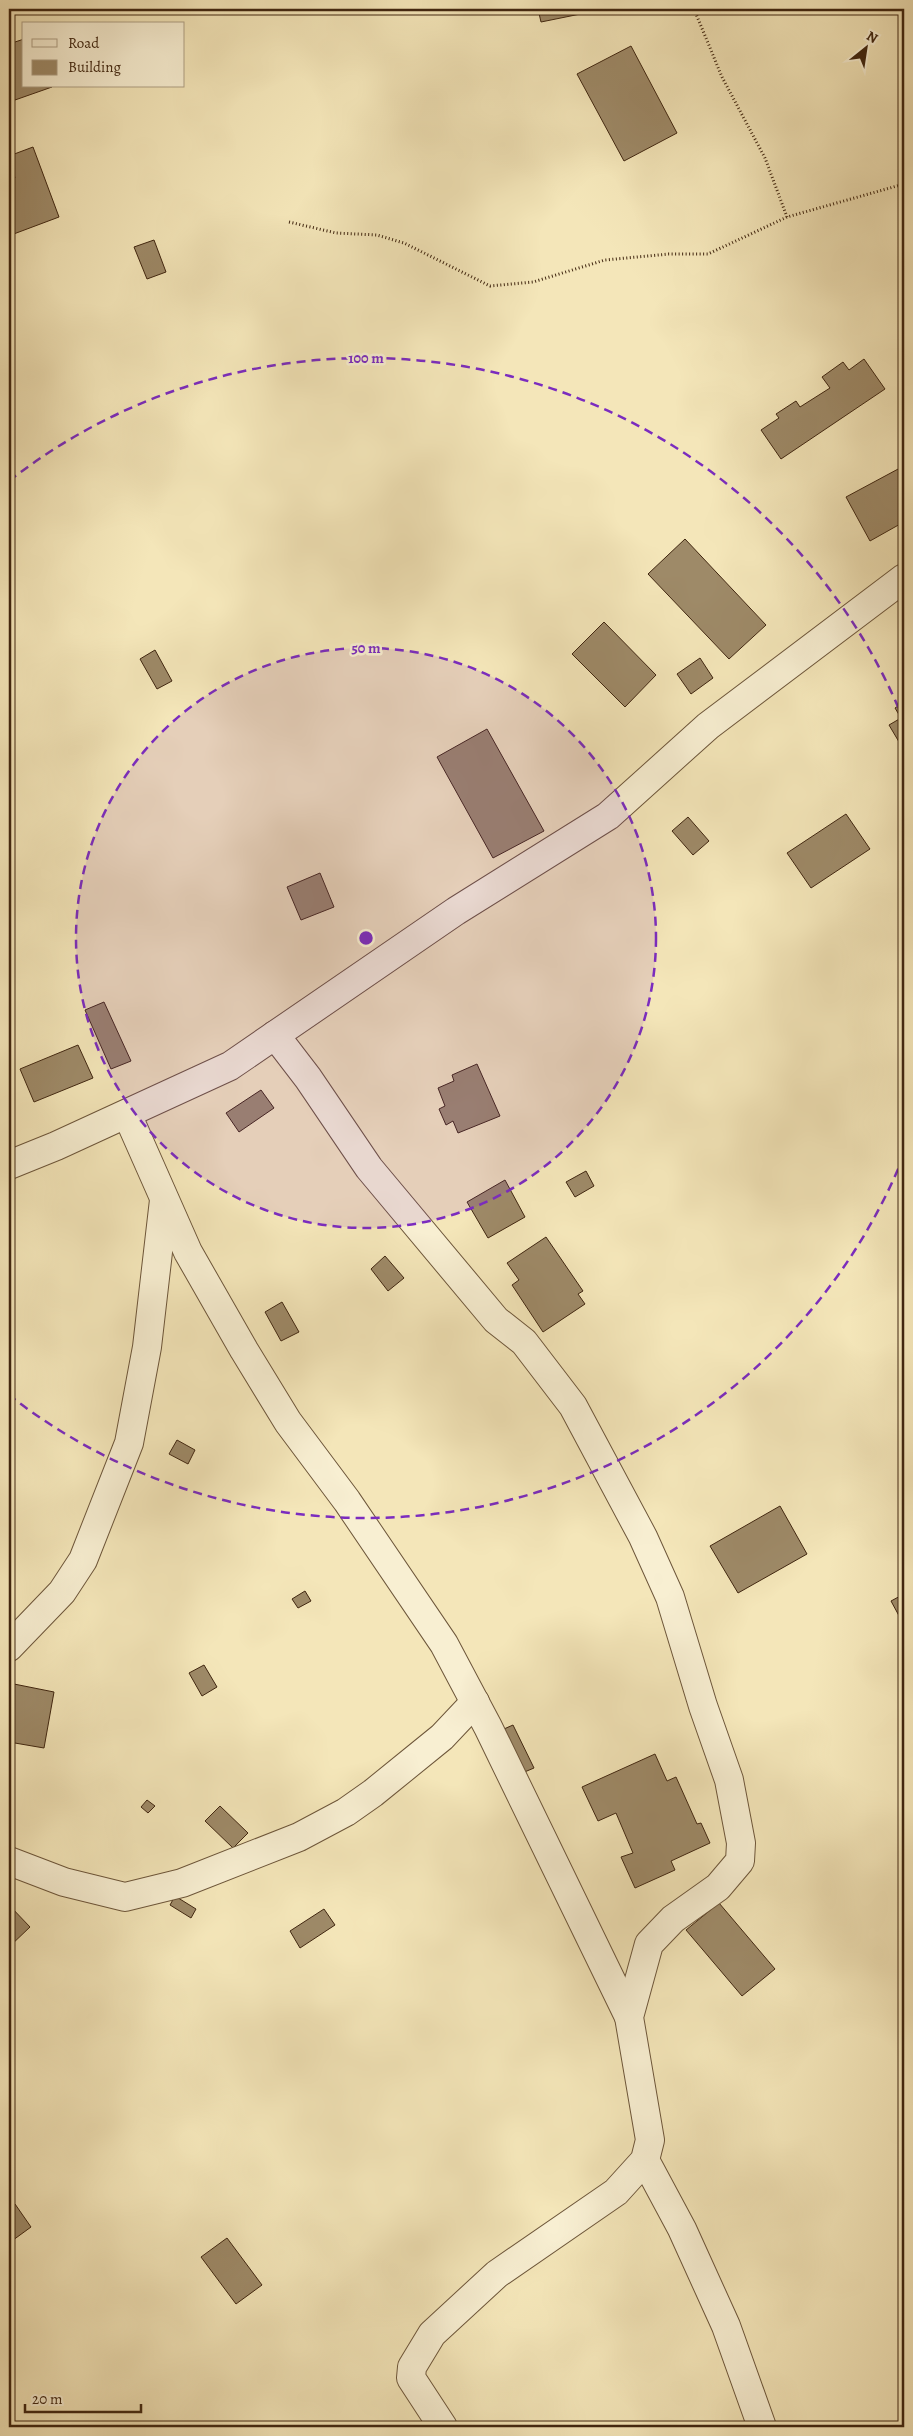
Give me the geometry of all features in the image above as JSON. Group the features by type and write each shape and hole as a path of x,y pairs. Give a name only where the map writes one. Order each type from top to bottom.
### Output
{"street":[{"path":"9,1165 56,1146 230,1066 456,911 608,816 708,726 904,578"},
{"path":"275,1035 308,1078 369,1168 496,1320 524,1342 573,1406 643,1537 670,1596 703,1706 729,1780 741,1843 740,1861 718,1888 673,1919 650,1944 629,2017"},
{"path":"127,1114 188,1252 288,1422 347,1501 444,1644 475,1702 629,2017 650,2140 645,2160 616,2192 497,2274 432,2334 412,2367 411,2378 443,2427"},
{"path":"9,1647 62,1592 83,1560 128,1443 147,1347 164,1198"},
{"path":"9,1861 64,1882 124,1897 182,1883 299,1837 346,1812 373,1794 442,1737 475,1702"},
{"path":"645,2160 682,2229 726,2326 762,2427"}],"path":[{"path":"694,9 722,77 765,158 787,217"},
{"path":"289,222 336,233 377,235 404,243 490,286 533,282 605,260 669,254 708,254 787,217 904,184"}],"building":[{"path":"538,9 599,9 600,10 541,22"},
{"path":"22,40 22,88 49,88 15,100 9,83 9,44"},
{"path":"631,46 677,133 624,161 577,74"},
{"path":"33,147 59,217 11,235 9,229 9,180 15,178 9,156"},
{"path":"154,240 166,272 147,279 134,247"},
{"path":"864,359 885,389 781,459 761,430 779,418 776,414 796,401 800,407 830,388 822,377 843,362 849,370"},
{"path":"900,468 904,477 904,527 902,523 870,541 846,497"},
{"path":"685,539 766,625 729,659 648,574"},
{"path":"604,622 656,675 625,707 572,654"},
{"path":"155,650 172,681 157,689 140,659"},
{"path":"700,658 713,678 691,694 677,674"},
{"path":"904,702 904,746 902,747 889,725 901,718 895,708"},
{"path":"487,729 544,831 493,858 437,757"},
{"path":"846,814 870,849 811,888 787,853"},
{"path":"688,817 709,841 693,855 672,831"},
{"path":"320,873 334,907 301,920 287,887"},
{"path":"104,1002 131,1061 111,1069 85,1010"},
{"path":"78,1045 93,1078 34,1102 20,1069"},
{"path":"477,1064 500,1116 458,1133 453,1121 446,1125 439,1109 445,1106 438,1088 454,1081 452,1075"},
{"path":"261,1090 274,1108 239,1132 226,1113"},
{"path":"586,1171 594,1186 575,1197 566,1182"},
{"path":"505,1180 525,1217 488,1238 467,1202"},
{"path":"546,1237 583,1291 578,1294 585,1304 543,1332 512,1285 519,1280 507,1263"},
{"path":"385,1256 404,1278 388,1291 371,1269"},
{"path":"282,1302 299,1332 281,1341 265,1312"},
{"path":"177,1440 195,1450 188,1464 169,1454"},
{"path":"780,1506 807,1554 738,1593 710,1546"},
{"path":"305,1591 311,1601 298,1608 292,1599"},
{"path":"904,1594 904,1625 891,1601"},
{"path":"204,1665 217,1687 202,1696 189,1673"},
{"path":"9,1683 54,1692 44,1748 9,1742"},
{"path":"513,1725 534,1768 515,1776 495,1733"},
{"path":"655,1754 667,1781 676,1777 697,1824 701,1823 710,1843 671,1861 675,1870 635,1888 621,1857 633,1853 616,1813 598,1821 582,1787"},
{"path":"147,1800 155,1806 148,1813 141,1807"},
{"path":"220,1806 248,1833 233,1848 205,1821"},
{"path":"175,1896 196,1909 191,1918 170,1905"},
{"path":"719,1903 775,1969 742,1996 686,1930"},
{"path":"9,1905 30,1927 9,1947"},
{"path":"324,1909 335,1925 300,1948 290,1931"},
{"path":"15,2204 31,2227 9,2243 9,2209"},
{"path":"227,2238 262,2285 236,2304 201,2257"}]}
